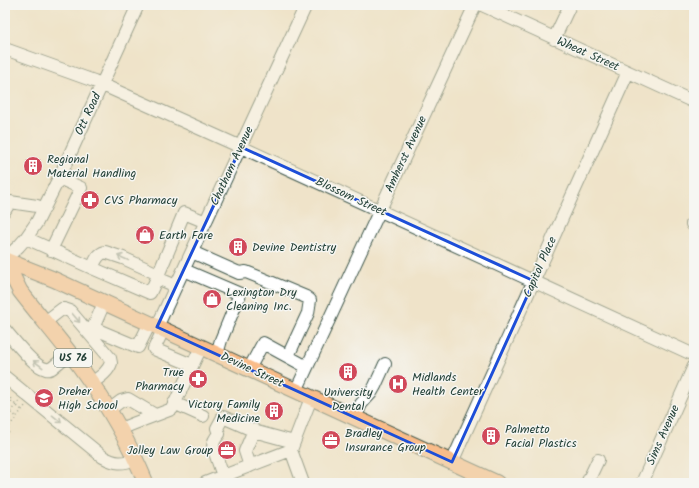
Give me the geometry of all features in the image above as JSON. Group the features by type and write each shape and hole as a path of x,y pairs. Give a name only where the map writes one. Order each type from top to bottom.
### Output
{"main road":[{"name":"Devine Street","path":"5,260 53,279 452,462 475,478 498,483"},
{"name":"US 76","path":"5,260 20,291 92,383 120,429 136,459 146,483"}],"street":[{"name":"Ott Road","path":"5,260 26,238 44,209 138,5"},
{"name":"Chatham Avenue","path":"157,327 306,5"},
{"name":"Amherst Avenue","path":"296,391 475,5"},
{"name":"Wheat Street","path":"482,5 694,102"},
{"path":"554,39 570,5"},
{"name":"Blossom Street","path":"5,49 102,85 380,210 694,355"},
{"name":"Capitol Place","path":"452,462 628,72"},
{"path":"51,250 81,188 59,178"},
{"path":"7,204 37,206 44,209"},
{"path":"26,238 150,293 184,213 206,222"},
{"path":"92,268 99,254 105,252 123,258 176,286"},
{"path":"192,252 239,273 246,272 256,276 310,300 308,312 288,356"},
{"path":"184,270 240,294 221,340 217,354"},
{"path":"91,330 104,303"},
{"path":"45,322 62,309 67,309 91,330 110,358 111,363 104,374 92,383"},
{"path":"91,330 138,347 157,327"},
{"path":"157,327 154,349 192,365"},
{"path":"5,330 24,352 44,369 52,368 70,353"},
{"path":"249,369 263,343 307,367"},
{"path":"120,429 172,409 201,347"},
{"path":"355,418 360,404 371,393 385,364"},
{"name":"Sims Avenue","path":"642,483 694,366"},
{"path":"5,377 103,457 119,463 136,459"},
{"path":"303,483 293,446 311,398"},
{"path":"109,410 128,399 154,415"},
{"path":"174,403 203,416"},
{"path":"223,476 213,446 216,437 219,434 217,428 223,417 293,446"},
{"path":"250,466 245,451 254,430"},
{"path":"205,483 250,466 293,446"},
{"path":"587,483 598,460"}],"path":[{"path":"15,393 5,407 17,417"},
{"path":"5,396 22,410"},
{"path":"11,424 5,419 22,398"},
{"path":"7,428 28,403"},
{"path":"5,427 10,431 5,437"}],"highlighted area":[{"path":"241,147 534,281 452,462 157,327"}],"place":[{"name":"Regional Material Handling","path":"33,166"},
{"name":"CVS Pharmacy","path":"90,200"},
{"name":"Earth Fare","path":"145,235"},
{"name":"Devine Dentistry","path":"238,247"},
{"name":"Lexington Dry Cleaning Inc.","path":"212,299"},
{"name":"University Dental","path":"348,372"},
{"name":"True Pharmacy","path":"198,379"},
{"name":"Midlands Health Center","path":"398,384"},
{"name":"Dreher High School","path":"44,398"},
{"name":"Victory Family Medicine","path":"274,411"},
{"name":"Palmetto Facial Plastics","path":"491,436"},
{"name":"Bradley Insurance Group","path":"331,440"},
{"name":"Jolley Law Group","path":"227,450"}]}
